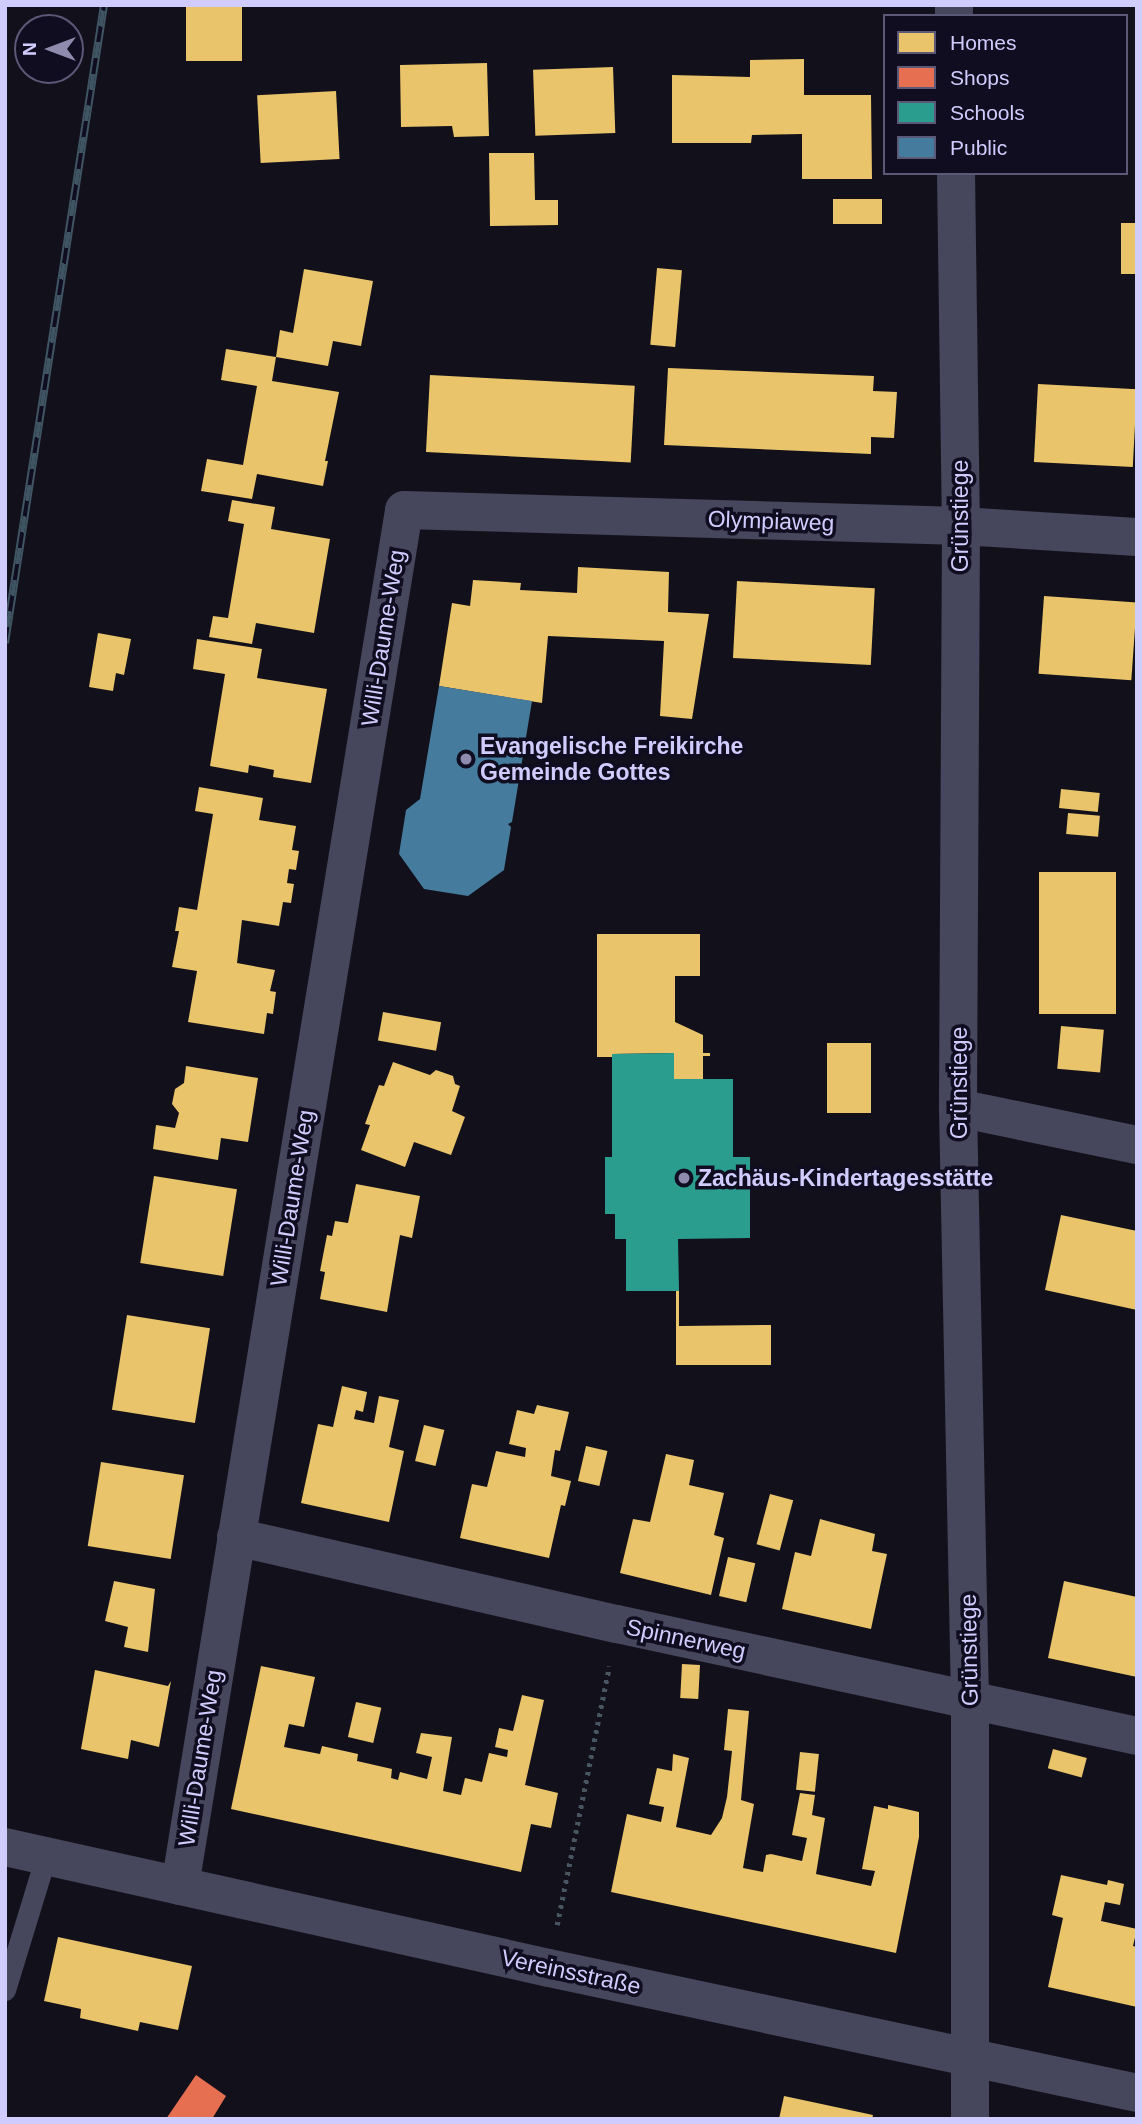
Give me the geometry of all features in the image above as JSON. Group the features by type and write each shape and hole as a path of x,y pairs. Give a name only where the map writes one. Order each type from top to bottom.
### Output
{"street":[{"name":"Grünstiege","path":"956,175 961,526 958,1108 970,1699 970,2119"},
{"name":"Olympiaweg","path":"404,510 961,526 1137,537"},
{"name":"Willi-Daume-Weg","path":"180,1886 404,510"},
{"path":"958,1108 1137,1145"},
{"name":"Spinnerweg","path":"236,1537 617,1624 1137,1736"},
{"name":"Vereinsstraße","path":"5,1847 549,1968 1137,2093"}],"lane":[{"path":"5,1990 46,1856"}],"path":[{"path":"549,1968 617,1624"}],"building: Homes":[{"path":"186,5 242,5 242,61 186,61"},
{"path":"804,59 804,95 871,95 872,179 802,179 802,134 752,135 751,143 672,143 672,75 750,77 750,60"},
{"path":"487,63 489,136 454,137 452,126 401,127 400,65"},
{"path":"613,67 615,133 535,136 533,70"},
{"path":"336,91 340,159 261,163 257,95"},
{"path":"489,153 534,153 535,200 558,200 558,225 490,226"},
{"path":"833,199 882,199 882,224 833,224"},
{"path":"1121,223 1137,223 1137,274 1121,274"},
{"path":"657,268 682,270 675,347 650,345"},
{"path":"304,269 373,281 361,346 333,341 328,366 276,357 280,330 293,333"},
{"path":"226,349 276,357 272,381 339,392 325,461 328,461 323,486 257,474 252,499 201,491 207,459 243,465 257,386 221,380"},
{"path":"668,368 874,376 873,391 897,392 894,438 871,437 871,454 664,445"},
{"path":"430,375 635,386 631,463 426,452"},
{"path":"1038,384 1137,389 1133,467 1034,462"},
{"path":"232,500 275,507 271,529 330,539 314,633 256,623 252,644 209,637 213,616 228,618 244,524 228,521"},
{"path":"578,567 669,572 668,612 709,614 692,719 660,716 664,641 548,636 542,703 439,686 452,603 470,606 473,580 521,583 520,590 577,593"},
{"path":"737,581 875,588 871,665 733,658"},
{"path":"1044,596 1137,602 1131,680 1039,674"},
{"path":"98,633 131,639 124,675 116,673 113,691 89,687"},
{"path":"197,639 262,649 257,678 327,689 311,783 273,777 274,770 249,765 248,773 210,766 225,674 193,669"},
{"path":"199,787 263,798 259,820 296,826 292,850 299,851 296,870 289,869 287,883 294,884 291,903 283,902 279,926 242,920 237,963 275,970 270,991 276,992 273,1014 267,1013 264,1034 188,1022 197,971 172,967 179,931 175,931 179,907 197,910 213,814 195,811"},
{"path":"1061,789 1100,793 1098,812 1059,808"},
{"path":"1068,813 1100,816 1098,837 1066,834"},
{"path":"1039,872 1116,872 1116,1014 1039,1014"},
{"path":"597,934 700,934 700,976 675,976 675,1022 703,1035 703,1053 710,1053 710,1056 703,1056 703,1079 674,1079 674,1053 612,1054 612,1057 597,1057"},
{"path":"383,1012 441,1022 436,1051 378,1041"},
{"path":"1061,1026 1104,1030 1100,1073 1057,1069"},
{"path":"827,1043 871,1043 871,1113 827,1113"},
{"path":"393,1062 430,1075 436,1070 453,1076 455,1084 460,1086 452,1111 465,1117 451,1155 414,1142 405,1167 361,1150 370,1125 365,1124 379,1085 384,1086"},
{"path":"186,1066 258,1078 248,1142 221,1138 218,1160 153,1149 156,1125 175,1128 179,1113 172,1104 175,1089 184,1083"},
{"path":"154,1176 237,1189 223,1276 140,1263"},
{"path":"356,1184 420,1196 412,1238 400,1235 387,1312 320,1299 325,1272 320,1271 327,1235 332,1236 335,1221 348,1223"},
{"path":"1061,1215 1137,1231 1137,1310 1045,1290"},
{"path":"676,1291 679,1291 679,1326 771,1325 771,1365 676,1365"},
{"path":"127,1315 210,1328 195,1423 112,1410"},
{"path":"342,1386 367,1392 363,1412 356,1410 354,1419 374,1423 379,1396 399,1400 389,1447 404,1451 389,1522 301,1503 318,1424 333,1427"},
{"path":"537,1405 569,1412 560,1451 555,1450 551,1476 571,1481 565,1506 561,1505 549,1558 460,1538 472,1484 487,1487 496,1451 525,1457 526,1448 509,1444 517,1410 534,1414"},
{"path":"424,1425 444,1430 435,1466 415,1461"},
{"path":"586,1446 607,1451 599,1486 578,1481"},
{"path":"666,1454 694,1460 689,1485 724,1493 714,1535 724,1538 711,1595 620,1573 633,1519 650,1522"},
{"path":"101,1462 184,1475 171,1559 88,1546"},
{"path":"770,1494 793,1500 780,1550 757,1544"},
{"path":"820,1519 875,1534 872,1551 887,1554 871,1629 782,1609 795,1552 811,1556"},
{"path":"728,1557 755,1563 746,1602 719,1596"},
{"path":"114,1581 155,1589 148,1652 124,1647 128,1627 105,1621"},
{"path":"1064,1581 1137,1597 1137,1677 1048,1658"},
{"path":"682,1664 700,1665 698,1699 680,1698"},
{"path":"261,1666 315,1677 304,1727 289,1724 284,1747 320,1754 322,1746 358,1754 357,1761 392,1769 391,1778 398,1780 400,1772 427,1779 432,1757 416,1753 421,1733 452,1737 443,1791 461,1795 465,1778 482,1782 489,1753 507,1757 508,1750 495,1747 499,1728 513,1731 522,1695 544,1700 525,1785 558,1793 551,1828 531,1824 521,1872 231,1809"},
{"path":"95,1670 168,1686 171,1681 159,1747 131,1740 128,1759 81,1749"},
{"path":"356,1702 381,1708 373,1743 348,1737"},
{"path":"728,1709 749,1711 741,1800 754,1804 743,1868 763,1872 766,1855 771,1854 802,1861 807,1838 792,1835 800,1793 815,1795 812,1815 825,1818 816,1874 871,1886 875,1871 862,1869 874,1806 888,1809 888,1805 919,1812 919,1837 896,1953 611,1892 627,1814 661,1822 664,1807 649,1804 657,1768 672,1771 673,1754 689,1758 676,1827 711,1835 722,1818 732,1751 724,1750"},
{"path":"1053,1749 1087,1758 1082,1777 1048,1768"},
{"path":"800,1752 819,1754 815,1792 796,1790"},
{"path":"1061,1875 1107,1885 1108,1880 1124,1884 1120,1905 1105,1902 1101,1921 1137,1929 1133,1946 1137,1947 1137,2007 1048,1987 1063,1918 1052,1915"},
{"path":"58,1937 192,1966 178,2030 140,2022 138,2031 80,2018 81,2009 44,2001"},
{"path":"784,2096 873,2115 872,2119 779,2119"}],"building: Shops":[{"path":"196,2075 226,2096 212,2119 166,2119"}],"building: Schools":[{"path":"674,1053 674,1079 733,1079 733,1157 750,1157 750,1238 678,1239 679,1291 626,1291 626,1239 615,1239 615,1214 605,1214 605,1157 612,1157 612,1054"}],"building: Public":[{"path":"439,686 532,701 512,822 508,824 511,827 504,870 468,896 424,889 399,854 406,810 420,799"}],"railway":[{"path":"5,643 104,5"}],"place":[{"name":"Evangelische Freikirche Gemeinde Gottes","path":"466,759"},
{"name":"Zachäus-Kindertagesstätte","path":"684,1178"}]}
